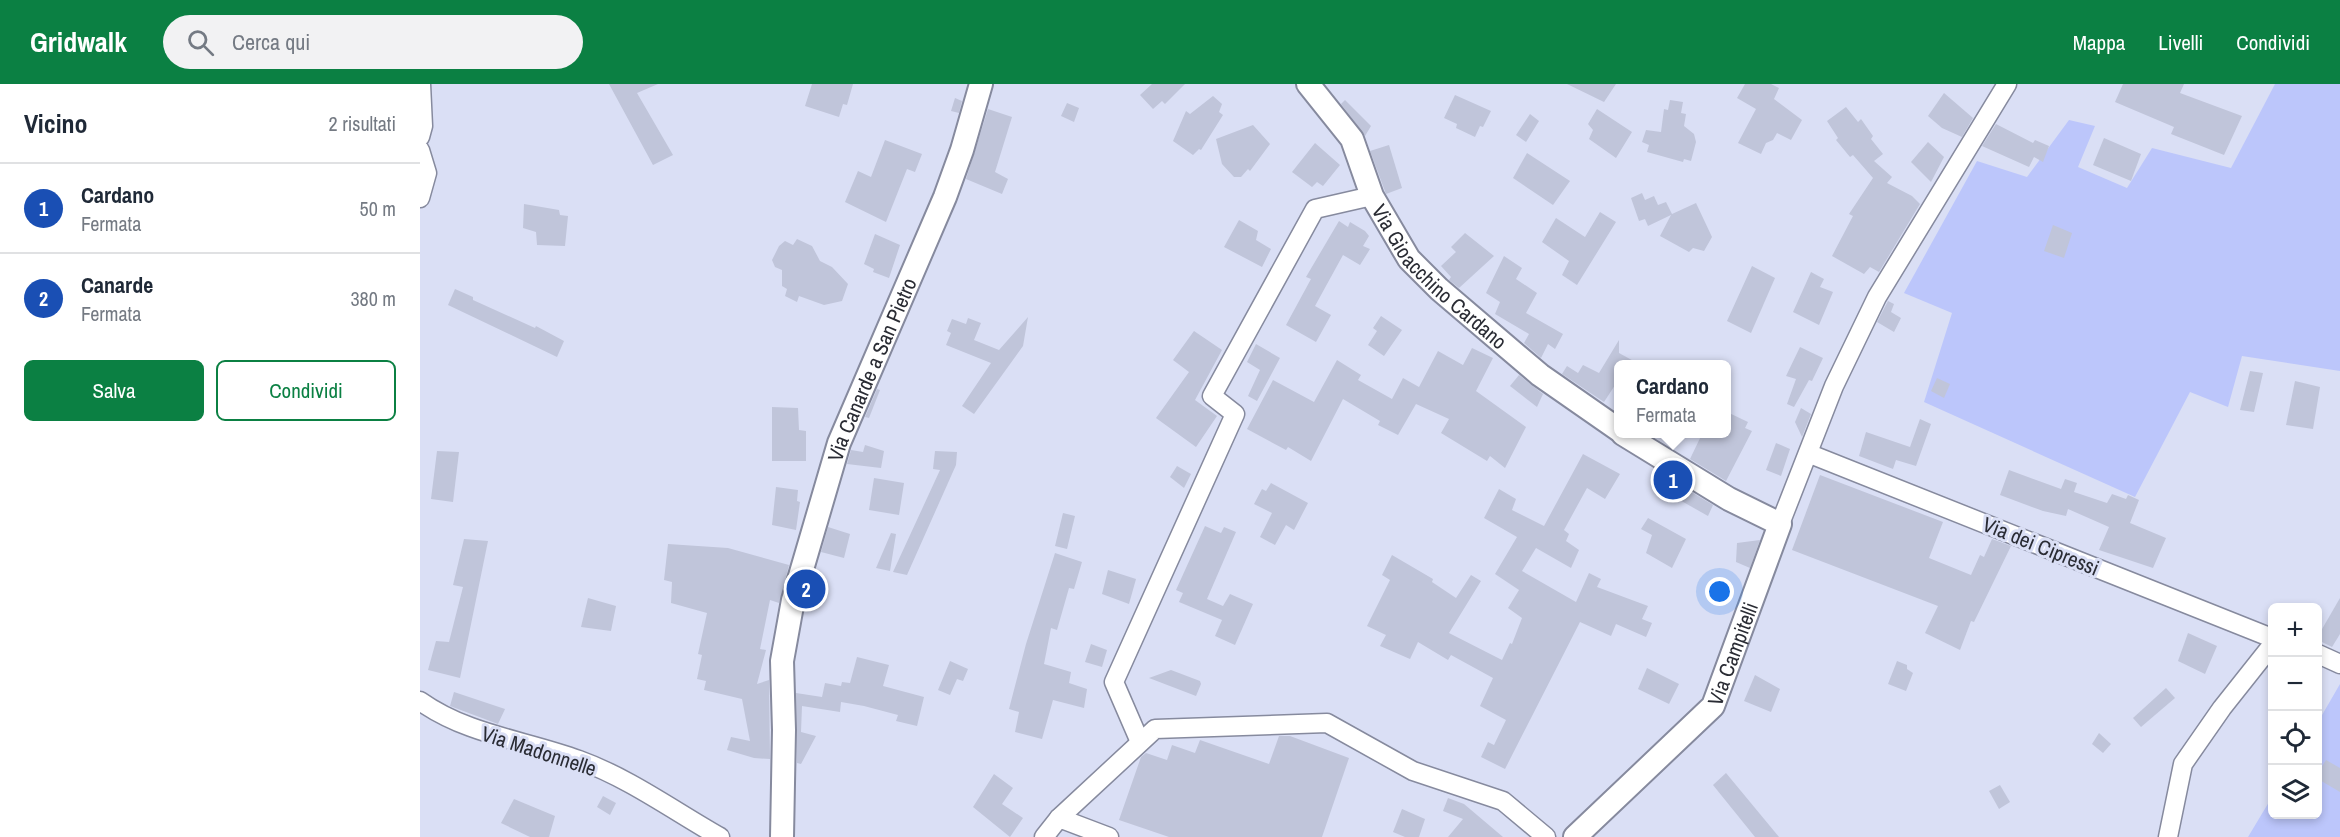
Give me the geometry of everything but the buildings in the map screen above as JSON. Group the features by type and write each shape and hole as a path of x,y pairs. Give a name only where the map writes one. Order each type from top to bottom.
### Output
{"street":[{"path":"420,137 423,126 421,84"},
{"name":"Via Canarde a San Pietro","path":"782,837 784,730 782,661 793,600 839,443 945,197 962,150 981,84"},
{"name":"Via Gioacchino Cardano","path":"1308,84 1352,139 1372,196 1409,258 1439,289 1540,375 1614,427"},
{"path":"1630,438 1729,499 1780,524 1810,454 1834,386 1877,297 2007,84"},
{"path":"420,150 427,173 425,187 420,198"},
{"path":"1140,742 1114,682 1235,414 1212,396 1316,209 1372,196"},
{"name":"Via dei Cipressi","path":"1810,454 2268,636"},
{"name":"Via Campitelli","path":"1575,837 1713,706 1780,524"},
{"path":"2168,837 2183,764 2222,708 2268,650"},
{"path":"2322,656 2339,662"},
{"name":"Via Madonnelle","path":"420,701 440,715 476,731 579,760 597,768 720,837"},
{"path":"1044,837 1059,818 1155,729 1327,723 1413,771 1503,801 1546,837"},
{"path":"1059,818 1109,837"}],"shaded area":[{"path":"2275,84 2340,84 2340,371 2242,356 2228,407 2190,392 2135,497 1924,402 1952,313 1904,293 1977,161 2027,177 2069,120 2095,126 2078,167 2127,188 2152,148 2231,168"},
{"path":"2340,684 2340,837 2248,837 2268,804 2268,819 2322,819 2322,715"}],"place":[{"name":"Cardano","path":"1673,480"},
{"name":"Canarde","path":"806,589"}]}
